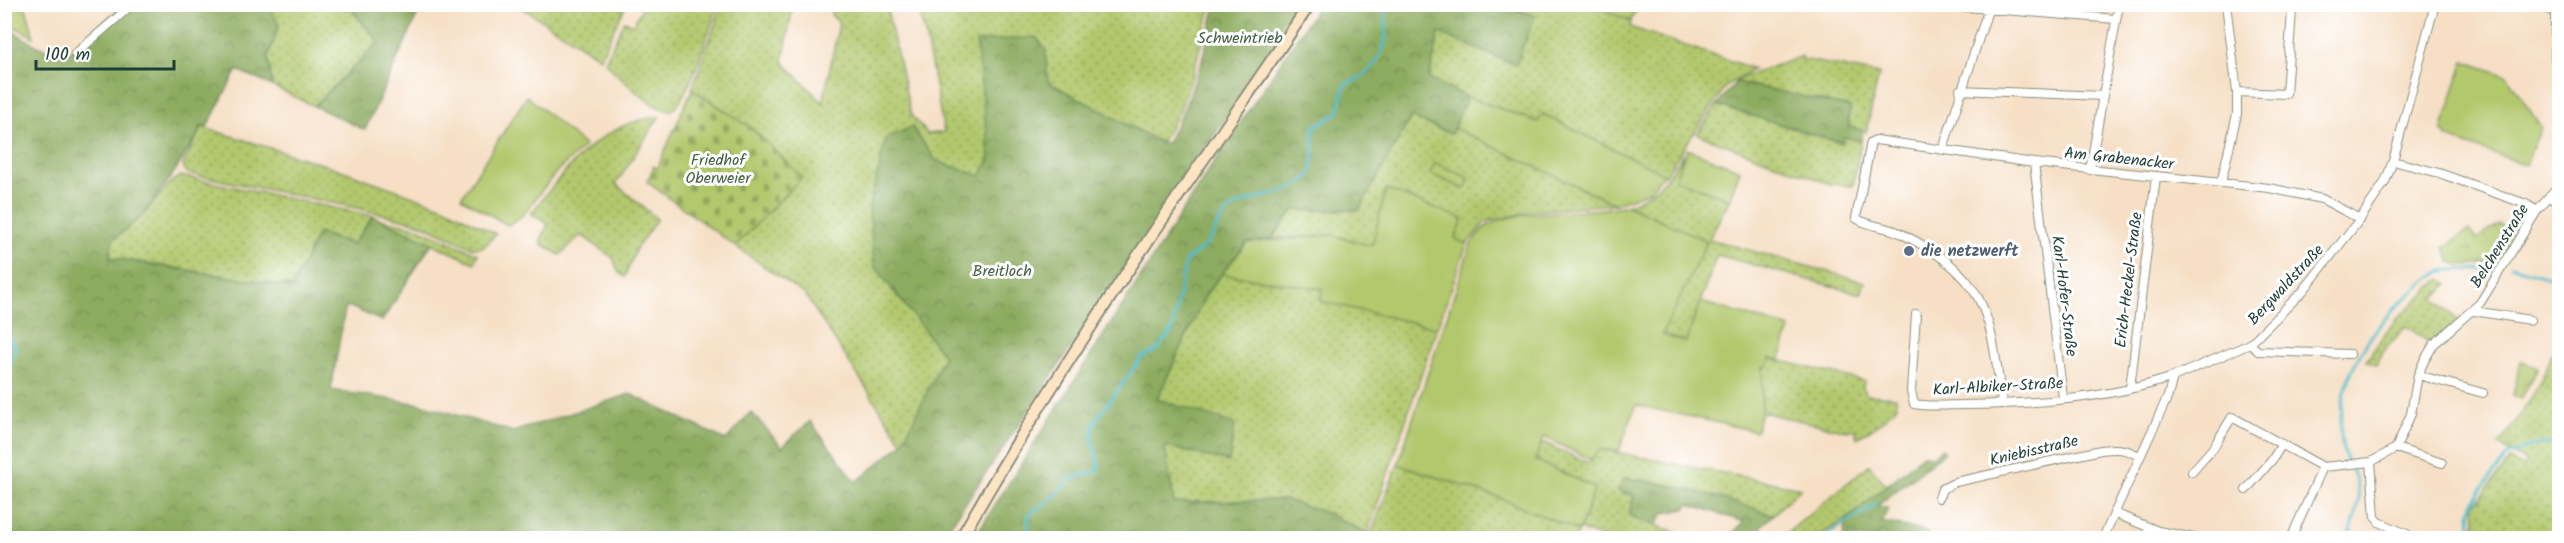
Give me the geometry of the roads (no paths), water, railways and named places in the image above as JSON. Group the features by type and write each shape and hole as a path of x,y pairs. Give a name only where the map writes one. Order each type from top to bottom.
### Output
{"street":[{"path":"75,54 133,4"},
{"path":"961,538 1040,406 1128,269 1310,4"},
{"path":"2090,170 2119,4"},
{"path":"2222,183 2234,137 2237,92 2226,4"},
{"path":"2237,92 2286,94 2292,11 2291,7 2286,4"},
{"name":"Bergwaldstraße","path":"2173,377 2250,344 2303,291 2360,219 2385,183 2393,161 2435,4"},
{"path":"2531,4 2557,12 2555,59 2559,66"},
{"path":"1940,5 1989,7 2116,19"},
{"path":"1943,149 1960,90 1989,7"},
{"path":"1960,90 2103,96"},
{"name":"Am Grabenacker","path":"2002,404 1994,340 1984,310 1971,284 1954,266 1898,232 1856,218 1870,142 1876,140 2090,170 2222,183 2322,199 2360,219"},
{"path":"2393,161 2439,173 2526,204 2537,211"},
{"name":"Karl-Hofer-Straße","path":"2034,163 2063,398"},
{"name":"Erich-Heckel-Straße","path":"2130,388 2156,177"},
{"name":"Belchenstraße","path":"2396,448 2411,414 2418,375 2434,344 2474,310 2537,211 2559,184"},
{"path":"2549,197 2559,203"},
{"name":"Belchenstraße","path":"2474,310 2530,320"},
{"name":"Karl-Albiker-Straße","path":"1916,314 1911,391 1914,404 2002,404 2063,398 2130,388 2173,377"},
{"path":"2250,344 2258,351 2350,354"},
{"path":"2418,375 2483,393"},
{"path":"2103,538 2168,396 2173,377"},
{"path":"2192,472 2213,448 2232,417 2323,467 2371,462 2396,448 2442,464"},
{"path":"2246,490 2272,460 2282,444"},
{"name":"Kniebisstraße","path":"1939,498 1942,489 1956,482 2101,450 2118,447 2129,450 2140,457"},
{"path":"2371,462 2375,517 2379,522 2407,534"},
{"path":"2291,538 2323,467"},
{"path":"2114,513 2158,531 2194,538"}],"waterway":[{"path":"1029,538 1028,515 1051,499 1071,478 1097,472 1099,465 1092,441 1095,421 1142,357 1157,350 1172,331 1186,260 1205,246 1222,218 1232,208 1287,190 1306,180 1314,161 1315,126 1338,113 1345,84 1368,71 1376,63 1381,53 1386,30 1384,4"},
{"path":"2511,266 2560,280"},
{"path":"2347,538 2354,522 2359,497 2356,480 2343,451 2341,420 2349,378 2358,358 2369,339 2383,322 2429,278 2445,271 2490,269"},
{"path":"4,328 16,348 4,383"},
{"path":"2472,538 2470,511 2480,491 2508,455 2532,446 2560,442"},
{"path":"1821,538 1876,505"}],"place":[{"name":"die netzwerft","path":"1909,251"}],"park label":[{"name":"Schweintrieb","path":"1240,38"},
{"name":"Friedhof Oberweier","path":"718,169"},
{"name":"Breitloch","path":"1002,271"}]}
